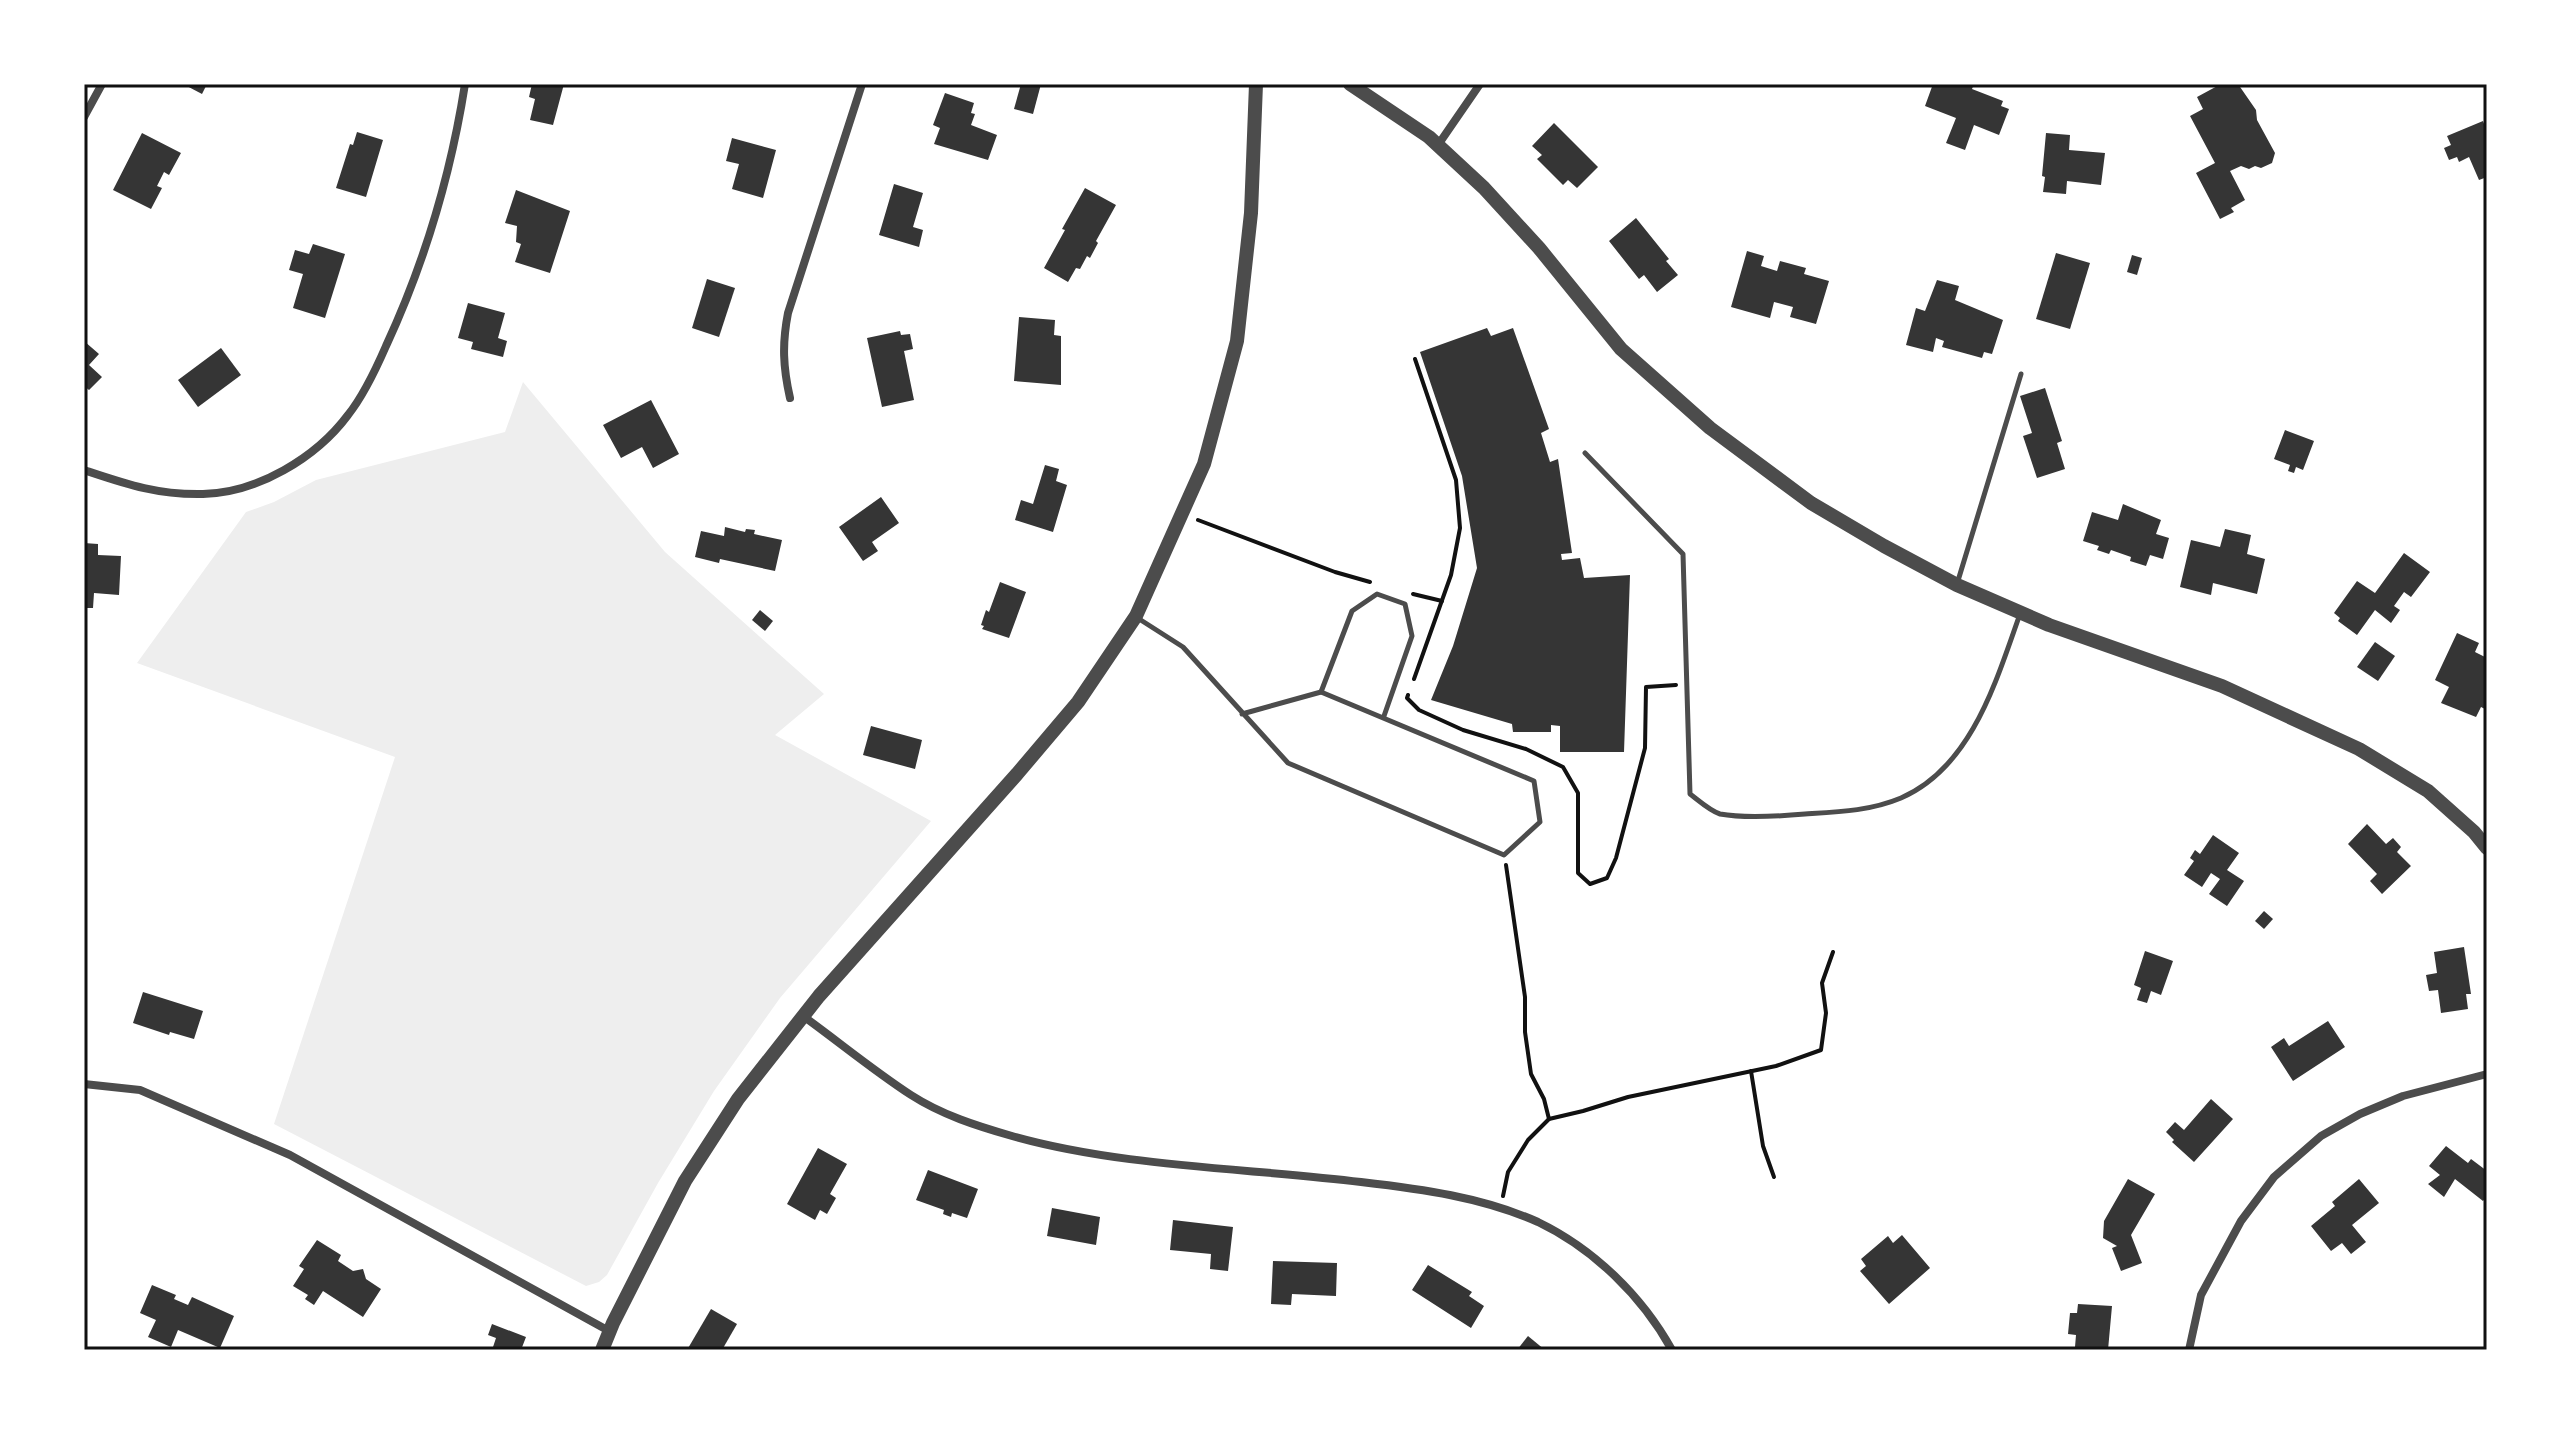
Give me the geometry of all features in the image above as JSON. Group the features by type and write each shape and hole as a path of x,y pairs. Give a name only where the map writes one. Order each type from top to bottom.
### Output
{"street":[{"path":"84,117 102,84"},
{"path":"84,470 154,492 206,494 251,484 285,471 317,448 348,415 375,370 398,321 419,266 449,161 465,84"},
{"path":"790,398 782,357 788,313 862,84"},
{"path":"602,1350 685,1181 738,1099 803,1016 1078,702 1136,616 1204,464 1237,341 1251,213 1256,84"},
{"path":"1350,84 1438,145 1484,188 1539,248 1621,349 1710,428 1811,503 1957,585 2021,613 2222,686 2359,749 2428,791 2474,832 2487,848"},
{"path":"1438,145 1480,84"},
{"path":"803,1016 912,1096 960,1120 1015,1137 1106,1155 1416,1189 1500,1208 1539,1223 1589,1254 1628,1288 1672,1350"},
{"path":"2189,1350 2201,1295 2241,1221 2274,1177 2321,1136 2360,1114 2403,1096 2487,1074"},
{"path":"84,1084 140,1090 290,1155 609,1331"}],"lane":[{"path":"1957,585 2021,374"},
{"path":"1585,453 1683,554 1690,794 1718,814 1785,815 1857,811 1902,797 1938,773 1966,742 1989,696 2021,613"},
{"path":"1321,692 1352,611 1377,594 1405,604 1412,636 1384,716"},
{"path":"1136,616 1183,647 1242,714 1288,763 1504,855 1540,822 1534,781 1321,692 1242,714"}],"path":[{"path":"1415,359 1456,480 1460,528 1451,575 1407,698 1419,710 1463,730 1526,749 1563,767 1578,793 1578,873 1590,884 1607,878 1616,858 1645,748 1646,687 1687,685"},
{"path":"1181,514 1335,572 1381,585"},
{"path":"1411,593 1442,601"},
{"path":"1504,855 1525,997 1525,1032 1531,1074 1544,1099 1549,1119"},
{"path":"1500,1208 1508,1172 1528,1140 1549,1119 1628,1097 1776,1066 1821,1050 1826,1013 1822,983 1833,952"},
{"path":"1751,1071 1763,1146 1774,1177"}],"shaded area":[{"path":"523,382 665,552 824,694 775,735 931,821 780,998 714,1091 607,1275 599,1282 586,1286 274,1124 395,757 137,663 246,512 274,502 316,480 505,432"}],"building":[{"path":"183,84 207,84 202,94"},
{"path":"532,84 564,84 553,125 530,120 535,99 529,97"},
{"path":"1021,84 1041,84 1033,114 1014,109"},
{"path":"1933,84 1974,84 1972,89 2003,101 2001,106 2009,109 1999,135 1974,125 1965,150 1946,143 1956,118 1925,106"},
{"path":"2221,84 2238,84 2256,110 2257,120 2275,153 2272,163 2261,168 2241,166 2230,171 2245,200 2231,208 2234,212 2220,219 2196,173 2215,163 2190,116 2203,109 2197,97"},
{"path":"945,93 974,103 971,113 975,114 971,125 997,135 988,160 934,144 940,128 933,125"},
{"path":"2483,121 2487,132 2487,177 2479,180 2469,157 2459,162 2457,157 2449,160 2444,148 2451,145 2447,136"},
{"path":"1554,123 1598,167 1577,188 1568,180 1563,185 1537,159 1542,155 1532,146"},
{"path":"357,132 383,140 366,197 336,188"},
{"path":"142,133 181,153 169,175 164,172 157,186 162,188 151,209 113,190"},
{"path":"2046,133 2070,135 2069,150 2105,153 2101,185 2067,181 2066,194 2043,192"},
{"path":"732,138 776,150 763,198 732,189 739,164 726,161"},
{"path":"894,184 923,193 913,227 923,230 919,247 879,235"},
{"path":"1085,188 1116,205 1090,258 1087,256 1080,269 1076,268 1068,282 1044,268"},
{"path":"516,190 570,211 550,273 515,262 521,244 516,242 517,226 505,223"},
{"path":"1636,218 1678,275 1657,292 1644,275 1639,279 1609,241"},
{"path":"313,244 345,254 325,318 293,308 303,274 289,270 295,250 309,254"},
{"path":"1747,251 1764,256 1761,266 1777,271 1780,261 1806,268 1804,274 1829,281 1816,324 1790,317 1793,307 1774,302 1770,318 1731,307"},
{"path":"2056,253 2090,263 2070,329 2036,319"},
{"path":"2132,255 2142,258 2137,275 2127,272"},
{"path":"707,279 735,288 719,337 692,328"},
{"path":"1937,280 1959,286 1955,300 2003,320 1992,354 1984,352 1982,358 1942,347 1944,341 1936,338 1933,352 1906,345 1916,308 1925,311"},
{"path":"468,303 505,313 498,338 507,341 503,357 471,349 473,342 458,338"},
{"path":"1019,317 1055,320 1054,335 1061,336 1061,385 1014,381"},
{"path":"1487,328 1491,336 1513,328 1549,429 1541,433 1550,462 1558,459 1572,553 1561,554 1562,560 1580,558 1584,578 1630,575 1624,752 1560,752 1560,726 1551,725 1551,732 1513,732 1512,724 1431,700 1453,646 1477,568 1462,476 1420,352"},
{"path":"900,331 901,335 910,334 913,349 904,351 914,400 882,407 867,338"},
{"path":"84,341 99,354 89,365 102,377 89,390 84,386"},
{"path":"221,348 241,375 198,407 178,380"},
{"path":"2045,388 2062,441 2057,443 2065,469 2037,478 2023,436 2032,433 2020,396"},
{"path":"651,400 679,454 653,468 642,447 621,458 603,425"},
{"path":"2285,430 2314,441 2303,470 2296,467 2294,473 2288,471 2290,465 2274,459"},
{"path":"1045,465 1059,469 1056,481 1067,485 1053,532 1015,520 1021,500 1033,504"},
{"path":"881,497 899,523 872,542 878,551 863,561 839,527"},
{"path":"2123,504 2161,520 2156,534 2169,538 2163,559 2150,555 2146,566 2111,550 2109,554 2097,550 2099,546 2083,541 2092,512 2118,520"},
{"path":"725,527 745,532 746,529 755,530 754,534 782,540 775,571 695,557 701,531 724,536"},
{"path":"2225,529 2251,535 2247,554 2265,559 2257,594 2213,583 2211,595 2180,587 2191,540 2220,547"},
{"path":"84,543 98,544 98,555 121,556 119,595 94,593 93,608 84,608"},
{"path":"2404,553 2430,572 2411,597 2404,592 2394,606 2400,610 2391,623 2375,610 2357,635 2338,621 2340,618 2334,613 2357,581 2375,593"},
{"path":"1000,582 1026,592 1009,638 982,629 984,626 981,625"},
{"path":"760,610 773,621 765,631 752,620"},
{"path":"2457,633 2479,643 2475,652 2487,658 2487,710 2481,707 2476,717 2441,703 2449,687 2435,680"},
{"path":"2375,642 2395,656 2378,681 2357,667"},
{"path":"871,726 922,740 915,769 863,755"},
{"path":"2367,824 2386,844 2393,838 2401,847 2397,852 2411,866 2382,894 2370,881 2377,874 2348,844"},
{"path":"2213,835 2239,853 2227,870 2244,881 2227,906 2209,894 2220,879 2211,873 2202,887 2184,875 2194,861 2190,858 2195,850 2200,854"},
{"path":"2264,911 2273,919 2264,929 2255,921"},
{"path":"2464,947 2471,994 2466,994 2468,1009 2441,1013 2438,990 2429,991 2426,975 2437,973 2434,952"},
{"path":"2145,951 2173,961 2161,995 2151,991 2147,1003 2137,1000 2141,988 2134,985"},
{"path":"143,992 203,1011 194,1039 170,1032 169,1035 133,1023"},
{"path":"2328,1021 2345,1047 2293,1081 2271,1047 2284,1038 2289,1046"},
{"path":"2211,1099 2233,1119 2194,1162 2172,1142 2174,1140 2166,1132 2175,1122 2184,1130"},
{"path":"2446,1146 2468,1163 2471,1159 2487,1171 2487,1196 2483,1201 2455,1179 2444,1197 2428,1184 2440,1175 2429,1166"},
{"path":"818,1148 847,1164 830,1194 836,1198 827,1214 820,1210 815,1220 787,1204"},
{"path":"928,1170 978,1189 967,1218 952,1213 951,1217 943,1214 944,1210 916,1200"},
{"path":"2128,1179 2155,1194 2131,1235 2142,1263 2121,1271 2112,1248 2117,1246 2103,1238 2104,1221"},
{"path":"2359,1179 2379,1203 2352,1225 2366,1242 2351,1254 2342,1243 2331,1251 2311,1226 2335,1206 2332,1202"},
{"path":"1052,1208 1100,1217 1096,1245 1047,1236"},
{"path":"1173,1220 1233,1227 1228,1271 1210,1269 1211,1254 1170,1250"},
{"path":"1902,1235 1930,1268 1889,1304 1860,1271 1866,1266 1861,1259 1888,1236 1893,1243"},
{"path":"317,1240 341,1255 338,1261 353,1271 363,1269 366,1279 381,1289 363,1317 323,1291 314,1305 305,1299 308,1295 293,1286 304,1269 299,1266"},
{"path":"1273,1261 1337,1263 1336,1296 1292,1294 1291,1305 1271,1304"},
{"path":"1428,1265 1472,1292 1469,1296 1484,1306 1471,1328 1412,1290"},
{"path":"152,1285 176,1295 174,1299 188,1305 192,1297 234,1316 220,1348 178,1330 171,1347 148,1337 156,1320 140,1313"},
{"path":"2078,1304 2112,1306 2108,1350 2081,1350 2081,1347 2075,1347 2076,1335 2068,1334 2070,1313 2077,1313"},
{"path":"711,1309 737,1324 722,1350 687,1350"},
{"path":"492,1324 526,1337 521,1350 492,1350 496,1338 488,1335"},
{"path":"1528,1336 1545,1350 1517,1350"}]}
